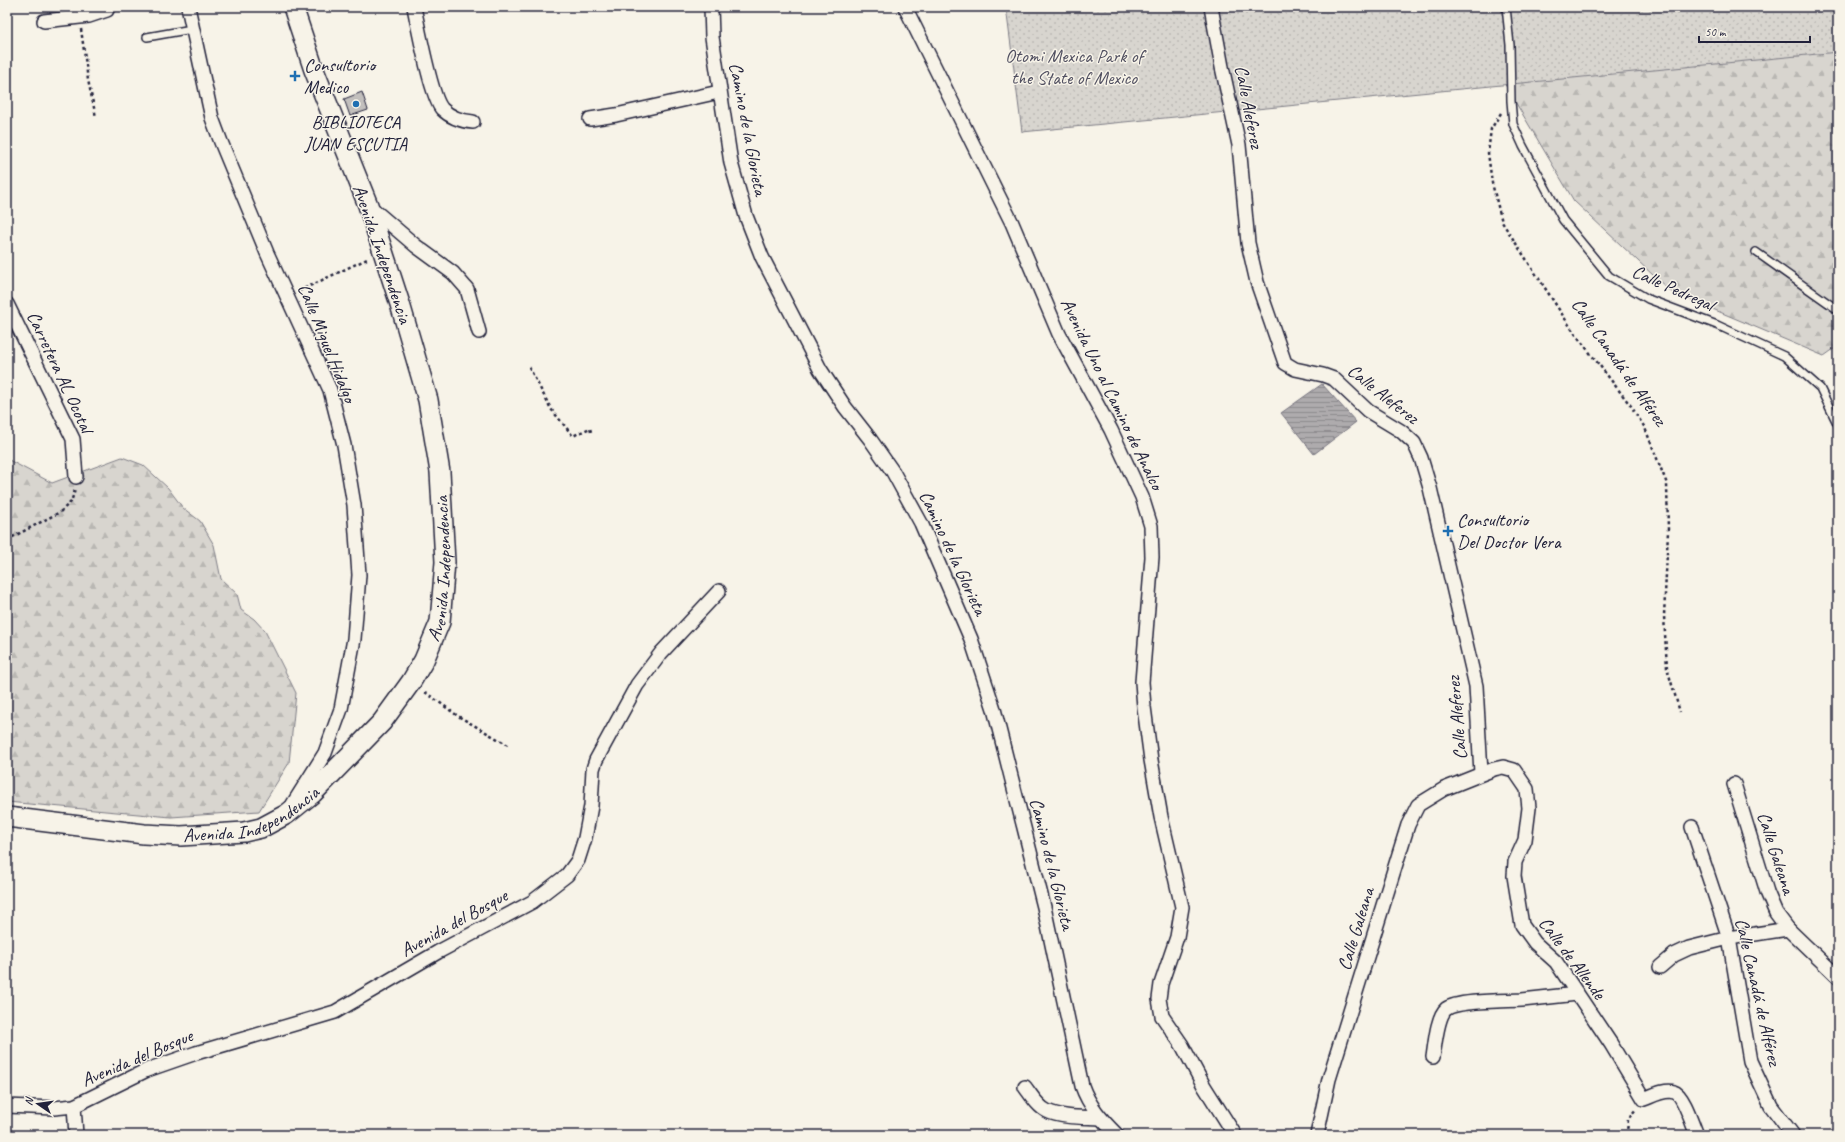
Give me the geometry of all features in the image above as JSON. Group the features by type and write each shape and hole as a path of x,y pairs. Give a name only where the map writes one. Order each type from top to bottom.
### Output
{"street":[{"path":"44,21 97,14 107,10 108,7"},
{"name":"Calle Miguel Hidalgo","path":"188,7 212,118 267,254 288,296 330,390 344,445 354,505 359,575 354,639 341,709 325,753 287,814"},
{"name":"Avenida Independencia","path":"7,817 144,834 180,836 244,832 261,828 287,814 313,793 382,722 411,682 424,660 440,622 445,562 440,472 428,400 400,304 368,205 314,70 293,7"},
{"path":"414,7 435,95 441,108 458,120 473,122"},
{"name":"Camino de la Glorieta","path":"711,7 712,37 719,92 731,163 746,216 762,257 820,368 845,407 870,439 892,472 921,523 971,639 994,708 1044,907 1082,1086 1086,1098 1100,1118 1117,1135"},
{"name":"Avenida Uno al Camino de Analco","path":"905,7 1012,223 1059,334 1111,430 1142,497 1151,526 1152,557 1142,682 1144,707 1161,817 1182,907 1177,937 1161,984 1159,999 1162,1016 1182,1045 1204,1086 1235,1135"},
{"name":"Calle Aleferez","path":"1211,7 1239,146 1248,243 1257,282 1276,340 1285,363 1295,369 1334,379 1368,411 1401,431 1414,443 1421,458 1430,488 1476,686 1481,773"},
{"path":"590,119 616,115 719,92"},
{"path":"368,205 416,246 453,273 467,289 479,332"},
{"name":"Carretera AL Ocotal","path":"7,304 73,439 76,477"},
{"name":"Avenida del Bosque","path":"76,1135 74,1106 147,1070 196,1052 335,1012 438,952 532,902 567,875 578,860 586,838 591,806 593,769 600,750 637,685 661,653 719,591"},
{"name":"Calle de Allende","path":"1481,773 1503,767 1514,770 1527,789 1529,808 1527,825 1524,840 1516,862 1514,876 1522,926 1535,942 1556,962 1611,1044 1644,1099"},
{"name":"Calle Galeana","path":"1317,1135 1329,1079 1408,825 1418,805 1444,789 1481,773"},
{"name":"Calle Galeana","path":"1734,784 1767,892 1776,912 1788,929 1838,977"},
{"name":"Calle Canadá de Alférez","path":"1692,827 1729,938 1750,1061 1771,1106 1793,1135"},
{"path":"1660,966 1674,955 1689,948 1729,938 1788,929"},
{"path":"1433,1056 1441,1016 1445,1010 1451,1006 1578,994"},
{"path":"1025,1087 1046,1110 1072,1116 1100,1118"},
{"path":"1644,1099 1666,1091 1673,1091 1682,1100 1697,1135"},
{"path":"7,1106 54,1108 74,1106"}],"lane":[{"name":"Calle Pedregal","path":"1506,7 1510,45 1513,124 1562,220 1609,276 1648,299 1717,325 1784,356 1820,388 1838,424"},
{"path":"147,37 192,29"},
{"path":"1756,252 1838,310"}],"path":[{"path":"79,16 88,80 96,117"},
{"name":"Calle Canadá de Alférez","path":"1511,101 1491,129 1488,153 1492,183 1502,222 1573,331 1631,406 1642,423 1656,453 1667,484 1668,531 1664,616 1667,668 1680,712"},
{"path":"288,296 382,252"},
{"path":"528,367 551,409 573,436 590,428 591,432"},
{"path":"7,540 60,512 71,502 76,477"},
{"path":"411,682 458,716 508,745"},
{"path":"1627,1135 1628,1119 1644,1099"}],"green space":[{"name":"Otomi Mexica Park of the State of Mexico","path":"1006,7 1838,7 1838,52 1022,132"},
{"path":"1838,7 1838,346 1824,356 1670,291 1574,201 1475,34"},
{"path":"122,457 143,465 168,488 183,508 200,521 214,545 221,579 237,594 241,610 254,619 265,631 296,693 289,763 259,811 171,817 7,802 7,459 52,483"}],"shaded area":[{"path":"1322,384 1356,422 1314,454 1281,413"}],"building":[{"name":"BIBLIOTECA JUAN ESCUTIA","path":"362,92 368,110 350,116 344,99"}],"place":[{"name":"Consultorio Medico","path":"295,76"},
{"name":"BIBLIOTECA JUAN ESCUTIA","path":"356,104"},
{"name":"Consultorio Del Doctor Vera","path":"1448,531"}]}
